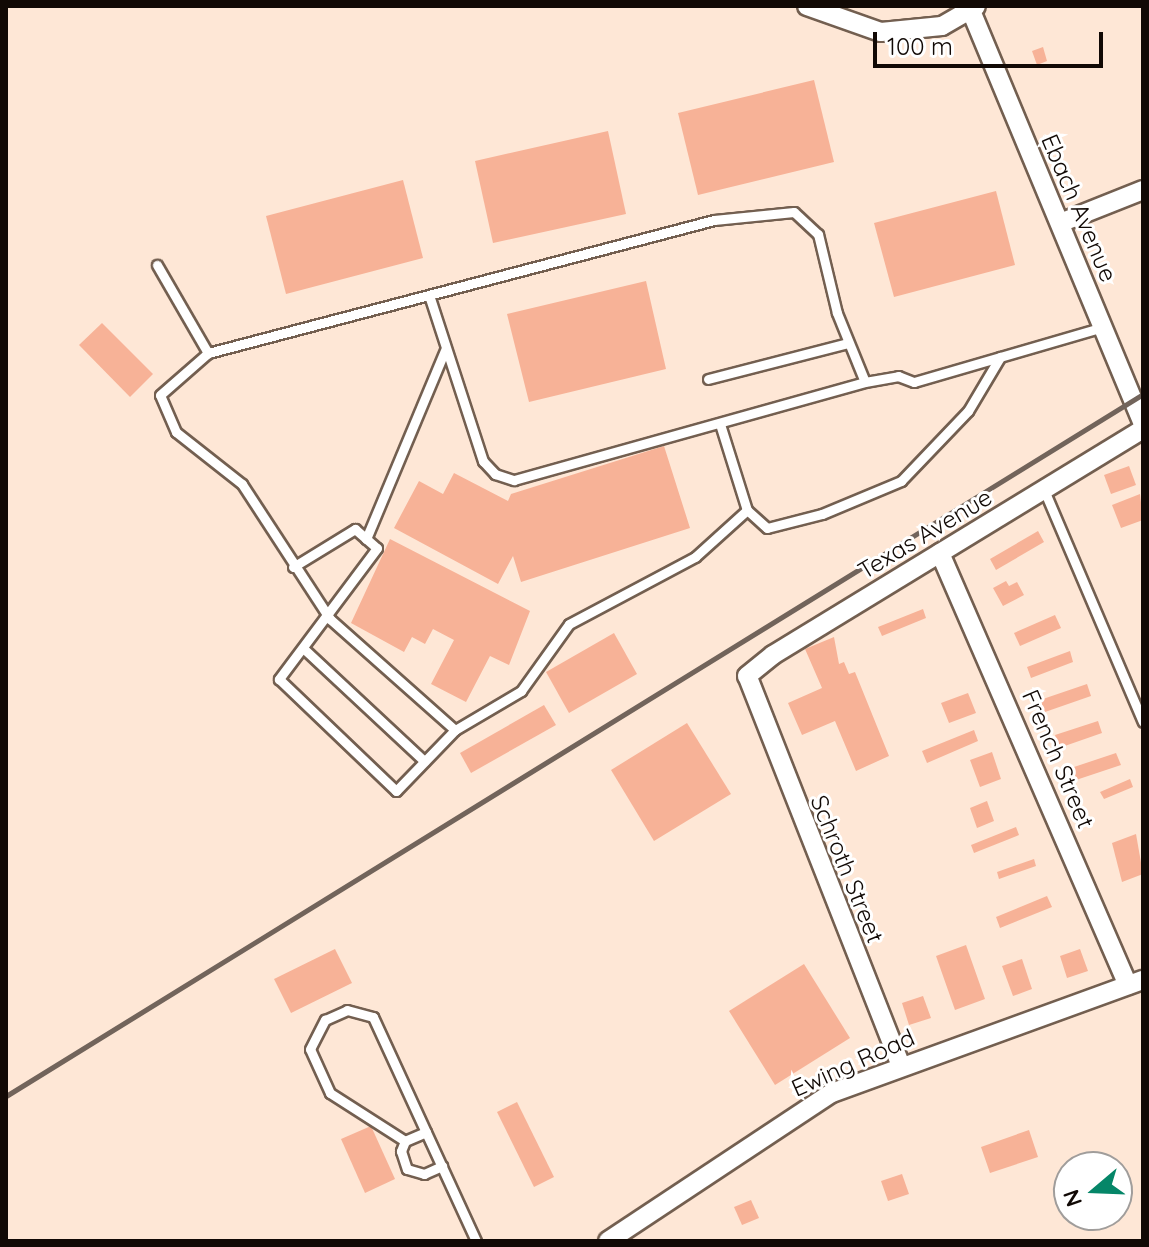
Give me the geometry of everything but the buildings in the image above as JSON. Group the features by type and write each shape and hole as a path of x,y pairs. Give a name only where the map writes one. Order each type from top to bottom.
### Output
{"street":[{"path":"807,6 881,32 942,26 972,7"},
{"name":"Ebach Avenue","path":"972,7 1143,427"},
{"path":"1060,223 1143,190"},
{"name":"Texas Avenue","path":"749,690 747,676 773,655 1143,427"},
{"name":"French Street","path":"940,553 1136,983"},
{"name":"Schroth Street","path":"749,690 901,1066"},
{"name":"Ewing Road","path":"608,1241 814,1101 901,1066 1136,983"}],"lane":[{"path":"455,730 330,619 293,567 242,484 176,432 160,395 208,353 714,220 794,212 818,234 848,343 865,382"},
{"path":"157,265 208,353"},
{"path":"429,295 483,461 495,474 514,480 865,382 898,376 914,382 1103,327"},
{"path":"708,379 848,343"},
{"path":"366,539 445,350"},
{"path":"720,424 747,510 767,528 822,514 901,481 968,411 1000,357"},
{"path":"1044,490 1143,722"},
{"path":"293,567 355,529 377,548 330,619 279,679 396,791 455,730 521,691 569,624 695,557 747,510"},
{"path":"303,648 424,761"},
{"path":"405,1141 330,1093 310,1049 325,1020 347,1010 373,1017 476,1241"},
{"path":"426,1132 405,1141 401,1151 407,1169 424,1174 442,1166"}],"railway":[{"path":"6,1096 1143,394"}]}
